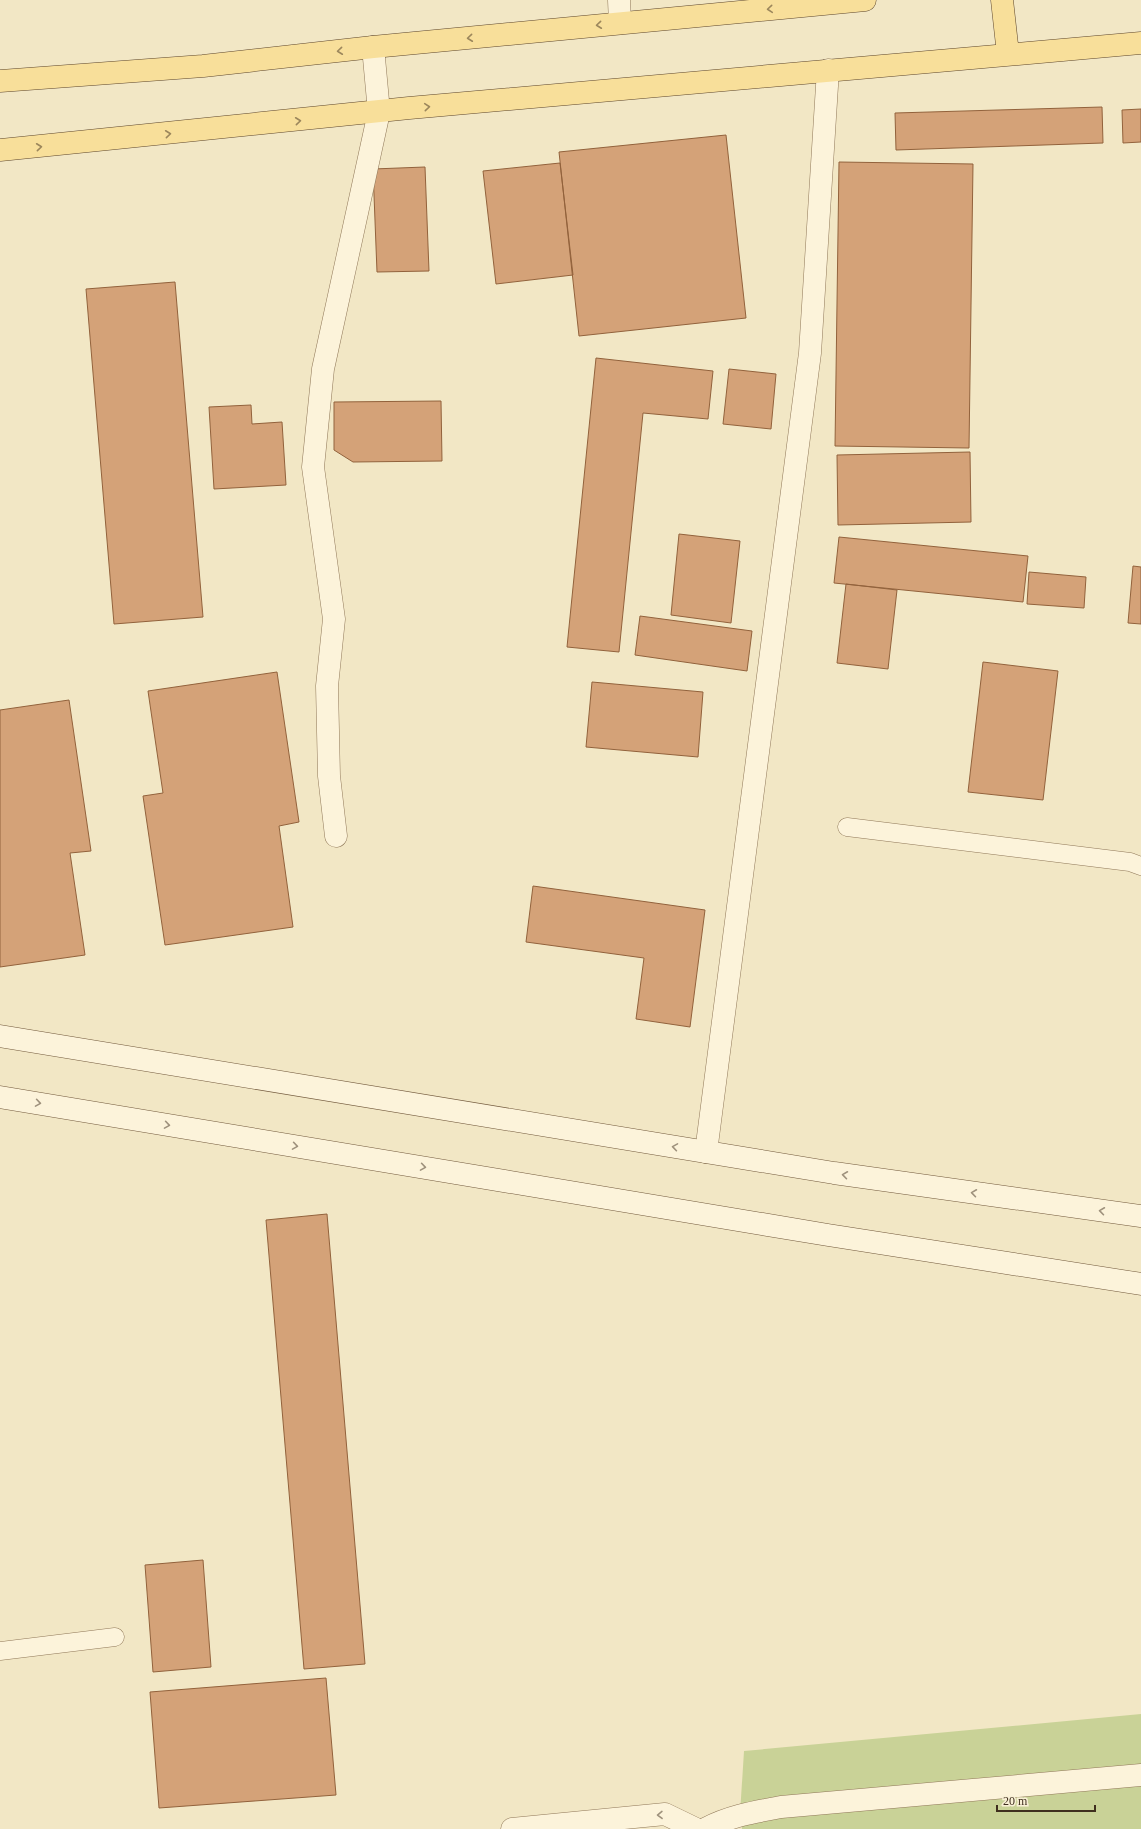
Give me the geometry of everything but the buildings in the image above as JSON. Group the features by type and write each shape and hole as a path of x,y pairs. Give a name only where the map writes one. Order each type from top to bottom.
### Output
{"main road":[{"path":"0,80 203,66 373,47 865,0"},
{"path":"1002,0 1008,54"},
{"path":"0,150 409,108 1141,43"}],"street":[{"path":"618,0 620,23"},
{"path":"336,836 329,776 327,686 334,619 313,467 323,369 379,112 373,47"},
{"path":"706,1152 810,353 828,70"},
{"path":"0,1036 834,1173 1141,1216"},
{"path":"0,1097 828,1235 1141,1284"},
{"path":"705,1829 722,1820 740,1814 781,1807 1141,1775"},
{"path":"512,1829 665,1814 696,1829"}],"lane":[{"path":"847,827 1130,862 1141,866"},
{"path":"0,1650 115,1637"}],"green space":[{"path":"1141,1714 1141,1829 742,1829 740,1814 744,1751"}]}
